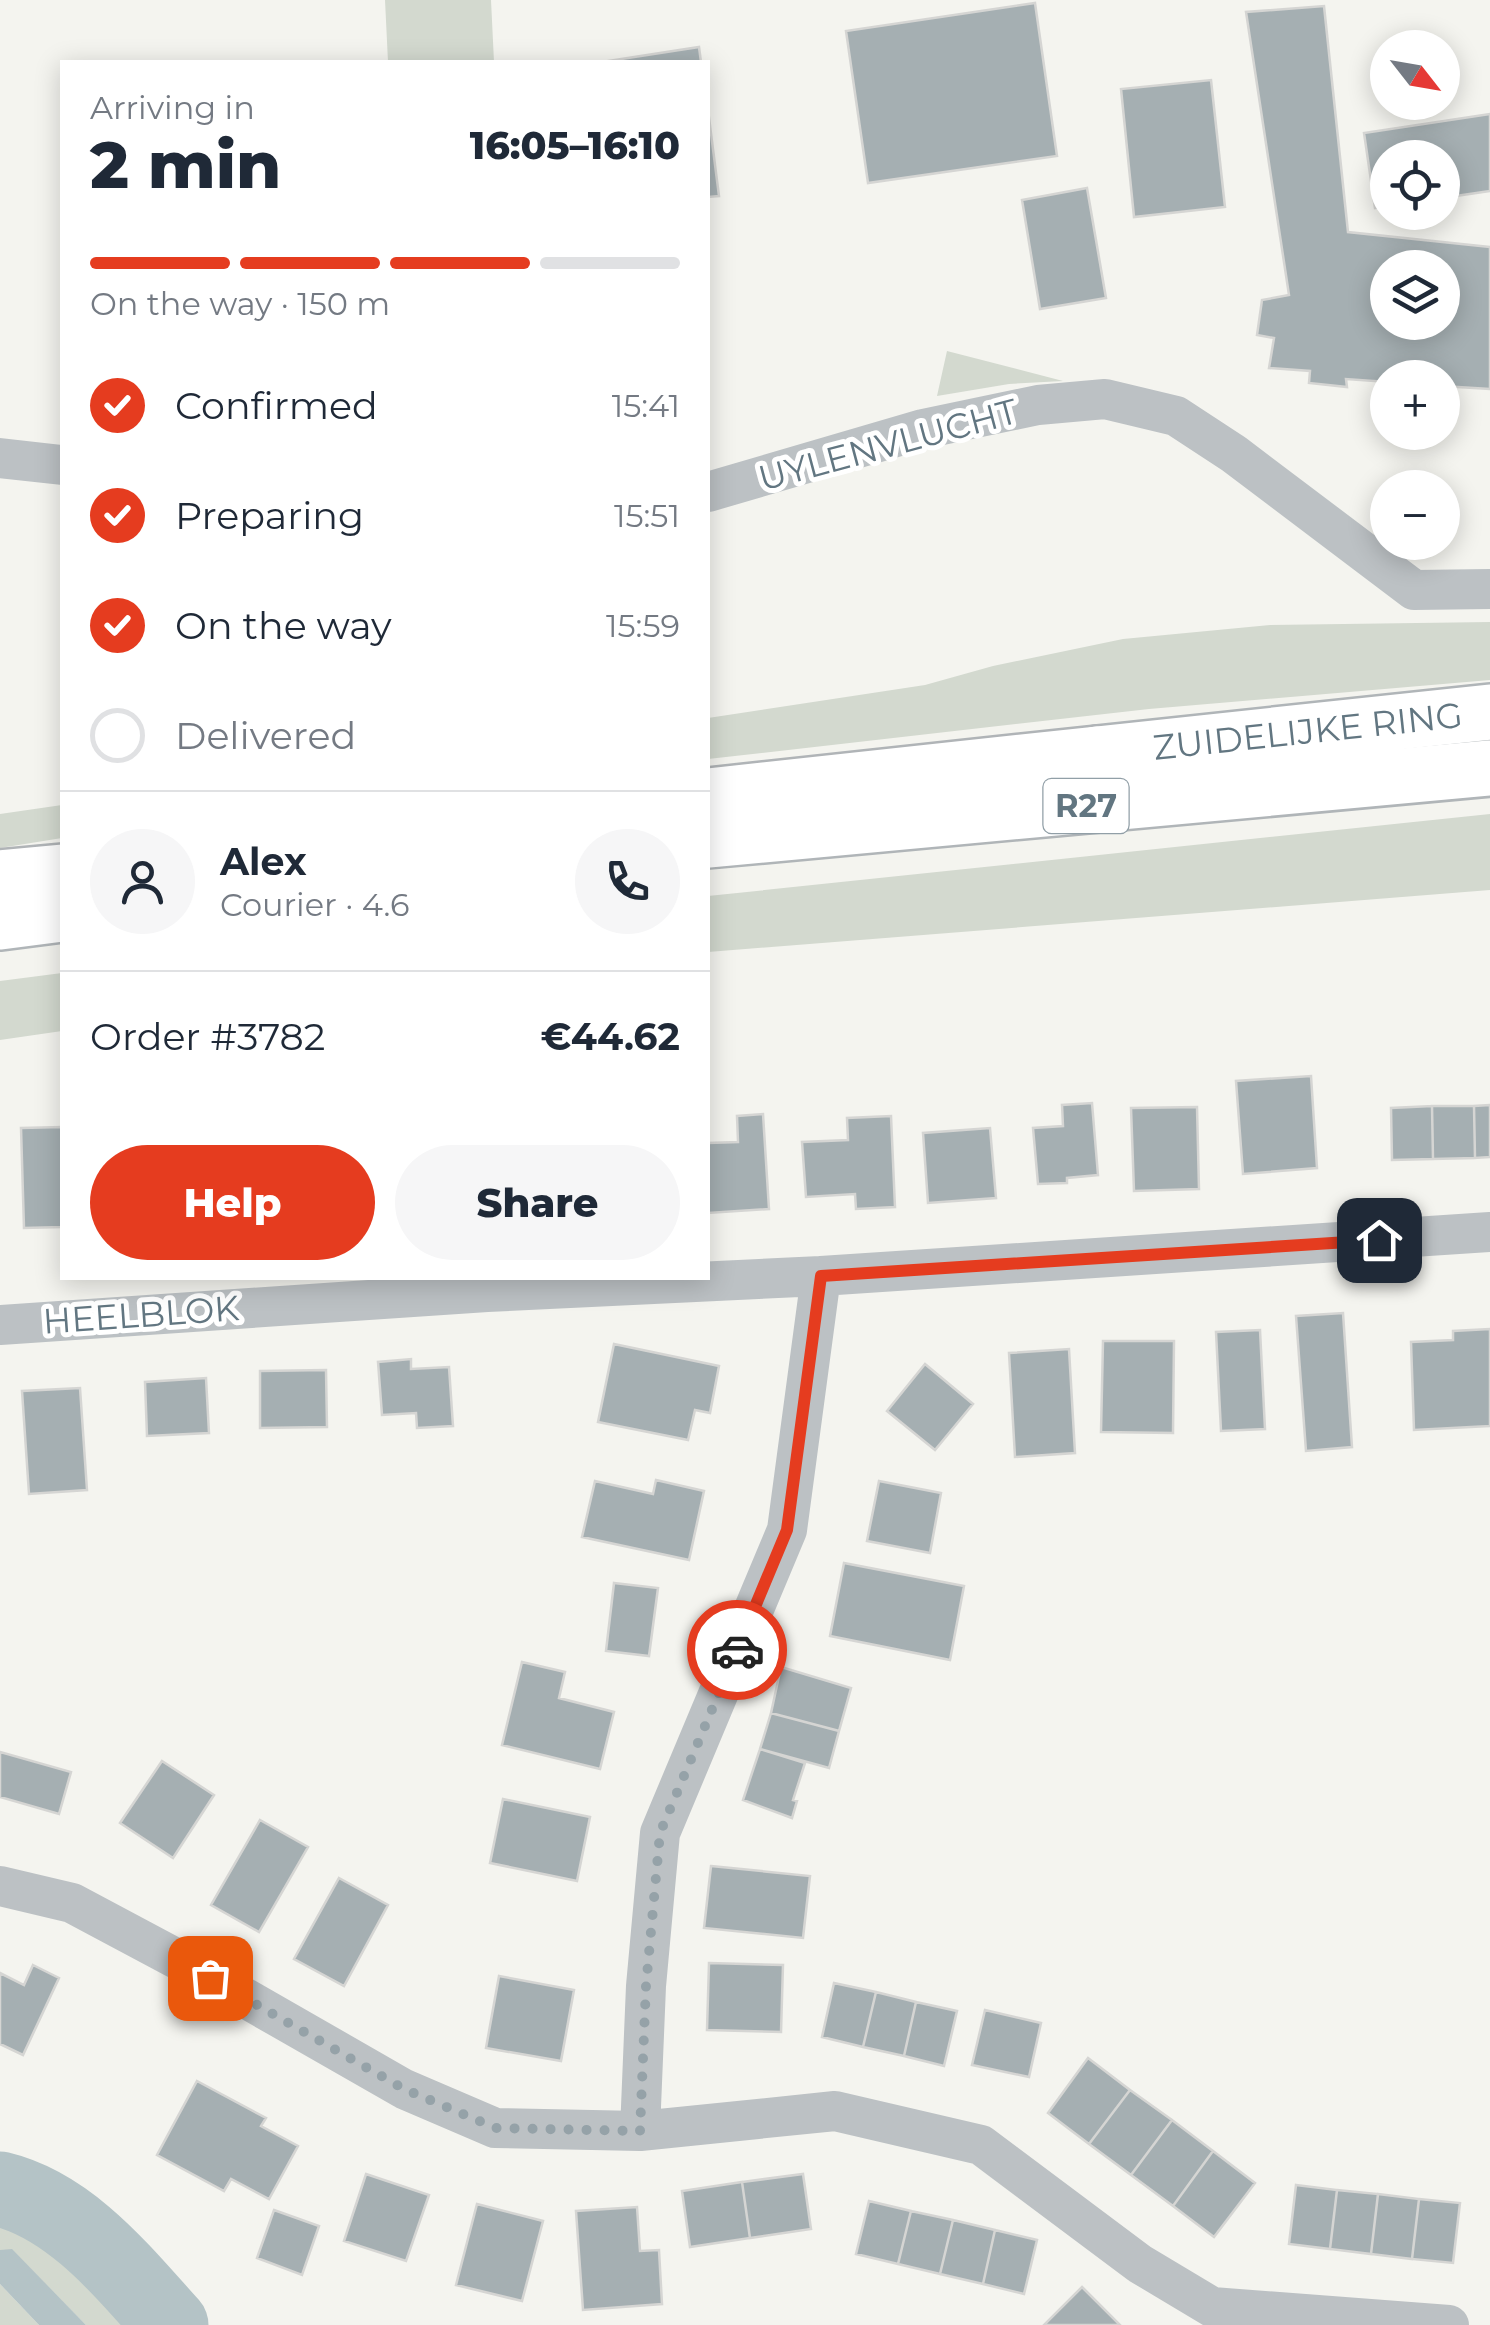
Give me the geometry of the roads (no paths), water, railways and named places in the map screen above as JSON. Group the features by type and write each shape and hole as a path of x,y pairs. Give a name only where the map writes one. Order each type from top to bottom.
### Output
{"main road":[{"name":"ZUIDELIJKE RING","path":"710,796 1490,712"},
{"name":"ZUIDELIJKE RING","path":"710,840 1490,768"},
{"path":"0,878 60,872"},
{"path":"0,922 60,914"}],"street":[{"name":"UYLENVLUCHT","path":"710,491 923,428 1038,405 1106,399 1176,416 1234,454 1414,590 1490,589"},
{"path":"0,458 60,464"},
{"name":"HEELBLOK","path":"0,1325 1490,1232"},
{"path":"640,2131 646,1986 660,1833 787,1530 821,1276"},
{"path":"0,1886 72,1903 404,2089 496,2128 640,2131 835,2112 981,2145 1210,2316 1449,2325"}],"waterway":[{"path":"0,2189 50,2210 73,2226 115,2263 171,2325"}]}
